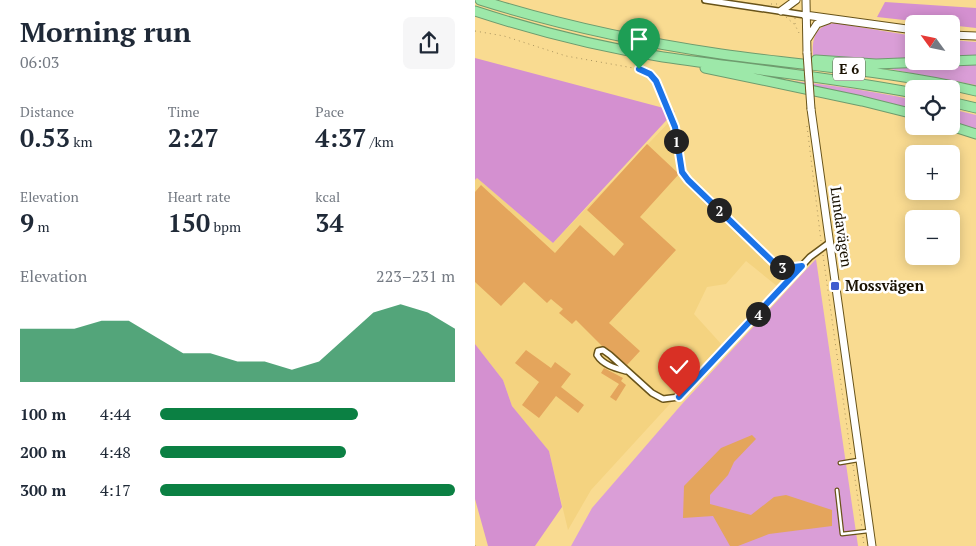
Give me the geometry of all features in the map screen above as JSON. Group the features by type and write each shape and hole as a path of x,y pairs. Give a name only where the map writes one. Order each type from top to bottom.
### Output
{"highway":[{"name":"E 6","path":"480,0 600,33 722,54 869,72 976,91"},
{"name":"E 6","path":"475,11 559,35 661,56 869,84 905,91"},
{"path":"722,54 876,64 976,60"},
{"path":"661,56 721,72 905,112"},
{"path":"960,104 976,108"},
{"path":"960,129 976,134"}],"main road":[{"path":"781,11 796,0"},
{"name":"Lundavägen","path":"805,0 811,109 825,245 859,460 866,531 872,546"},
{"path":"805,15 905,29"},
{"path":"806,44 810,31 817,24 840,19"},
{"path":"960,35 976,36"}],"street":[{"path":"705,0 736,2 805,15"},
{"path":"626,371 600,360 597,355 598,351 603,350 652,393 663,399 679,397 802,266 825,245"}],"lane":[{"path":"840,463 859,460"},
{"path":"837,490 842,534 866,531"}],"path":[{"path":"769,4 786,3"},
{"path":"795,14 795,25 800,34"},
{"path":"475,31 504,36 566,56 639,69 650,74 656,81 675,127 682,172 775,264 786,268 802,266"},
{"path":"807,119 806,131 825,245 850,444"},
{"path":"855,478 866,531 864,546"}],"shaded area":[{"path":"885,2 976,8 976,28 960,26 960,15 905,15 905,20 877,17"},
{"path":"835,23 905,35 905,60 877,61 813,57 813,45 816,34 828,25"},
{"path":"960,41 976,42 976,55 960,56"},
{"path":"475,58 675,111 553,243 477,178 475,180"},
{"path":"976,63 976,85 960,82 960,80 949,80 884,68 905,67 905,70 960,70 960,64"},
{"path":"764,78 895,96 905,98 905,107"},
{"path":"960,111 976,115 976,131 960,125"},
{"path":"672,119 689,182 790,271 777,286 746,261 726,284 707,287 694,314 723,346 591,490 568,530 549,451 512,406 503,380 475,344 475,180 477,178 553,243"},
{"path":"816,259 858,546 571,546 592,508 682,404"},
{"path":"475,344 503,380 512,406 549,451 562,507 535,546 488,546 475,499"}],"building":[{"path":"647,144 679,174 640,217 676,250 609,323 640,351 627,365 602,346 576,320 572,324 559,313 563,309 551,299 547,303 524,282 501,306 475,282 475,192 481,185 555,253 580,225 614,256 624,244 587,210"},
{"path":"526,350 551,368 555,362 571,374 561,387 584,405 578,413 556,396 539,418 522,405 539,382 515,363"},
{"path":"604,368 623,378 621,381 626,385 616,401 610,397 619,384 601,373"},
{"path":"752,435 756,439 734,462 728,475 710,495 710,504 751,515 774,497 786,495 832,510 832,526 769,534 738,546 730,546 713,516 683,518 684,486 721,448"}],"place":[{"name":"Mossvägen","path":"835,286"}],"route":[{"path":"639,69 650,74 656,81 675,127 679,164 688,180 775,264 791,269 802,266 679,397"}]}
